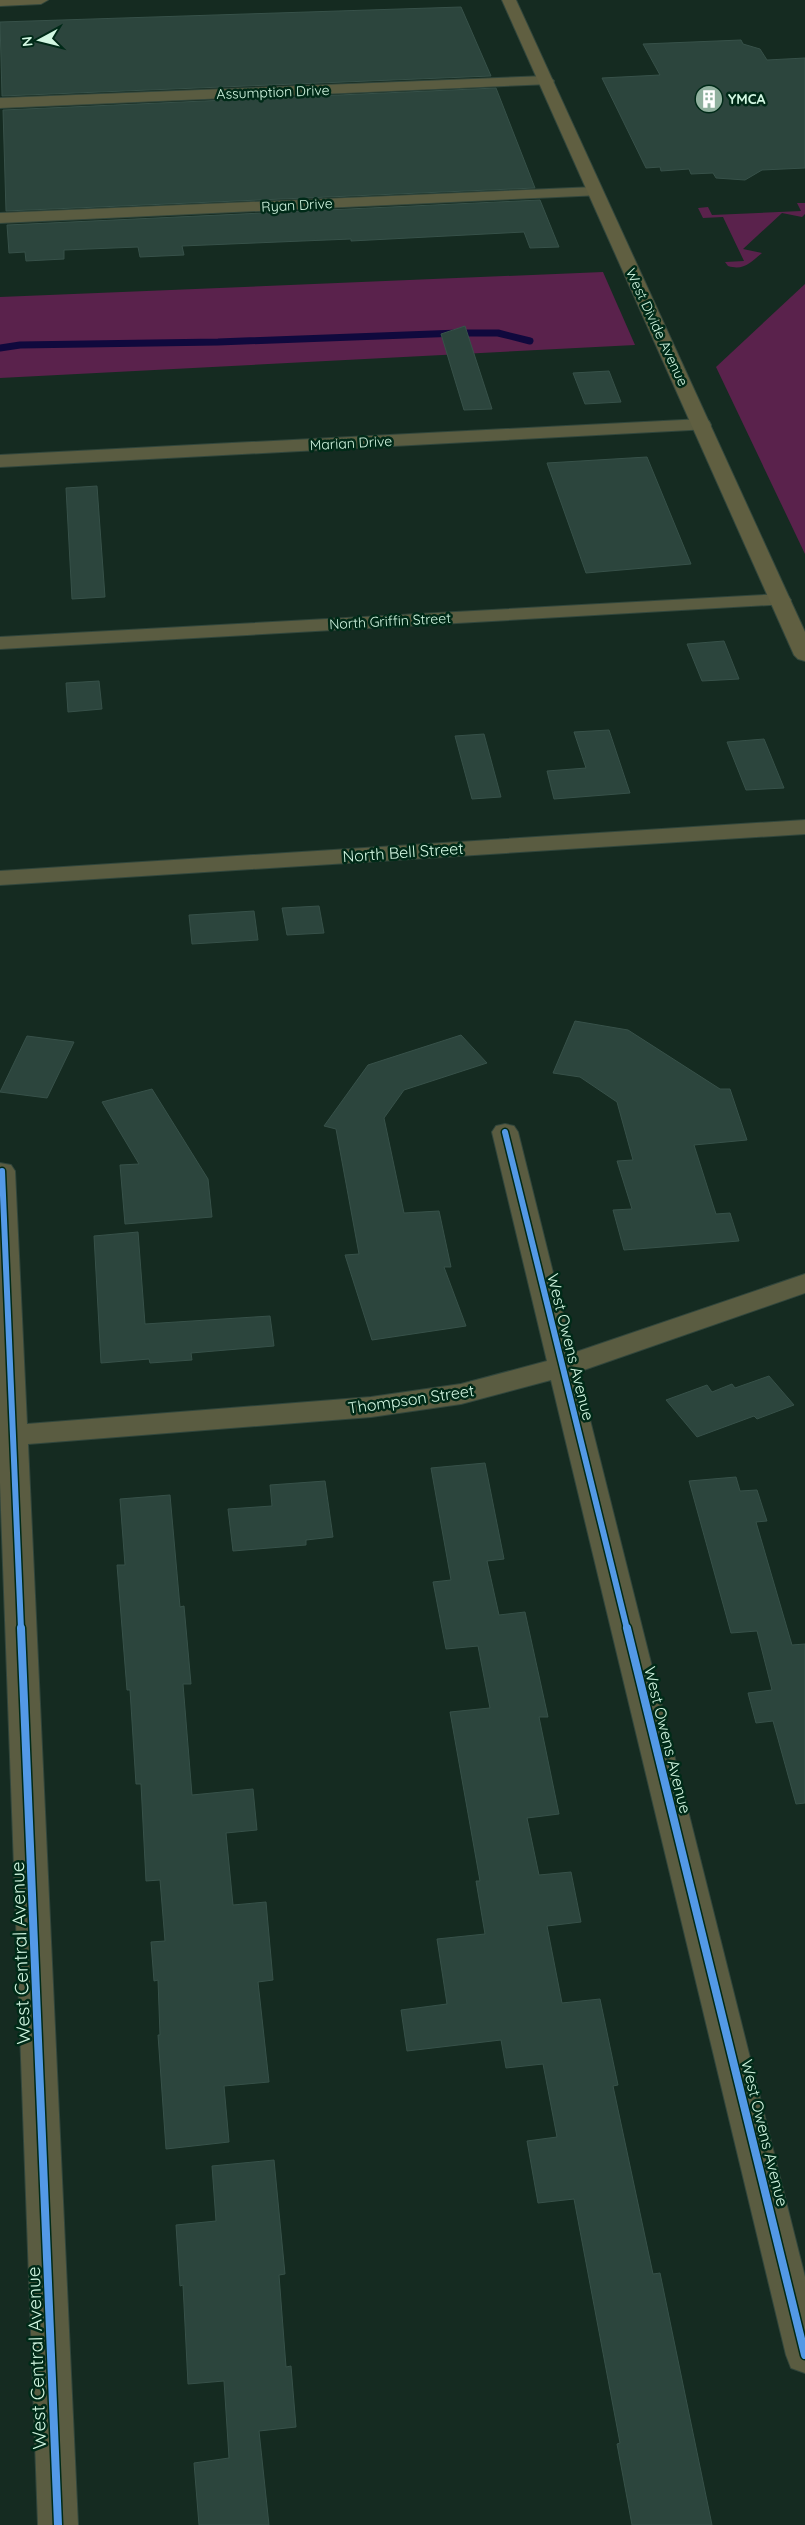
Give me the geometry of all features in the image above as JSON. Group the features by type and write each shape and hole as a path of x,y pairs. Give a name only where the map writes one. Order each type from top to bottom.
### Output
{"street":[{"path":"0,2 41,0"},
{"name":"West Divide Avenue","path":"509,0 805,655"},
{"name":"Assumption Drive","path":"0,103 546,81"},
{"name":"Ryan Drive","path":"0,218 595,192"},
{"name":"Marian Drive","path":"0,461 702,425"},
{"name":"North Griffin Street","path":"0,643 781,600"},
{"name":"North Bell Street","path":"0,878 805,827"},
{"name":"West Owens Avenue","path":"505,1132 805,2354"},
{"name":"West Central Avenue","path":"2,1171 7,1436 58,2525"},
{"name":"Thompson Street","path":"7,1436 412,1402 461,1394 562,1367 805,1283"}],"shaded area":[{"path":"797,203 805,203 805,214 802,217 782,213 743,249 762,253 747,265 739,267 728,266 725,262 744,261 723,217 703,218 698,208 708,207 712,215 801,211"},
{"path":"603,272 635,345 0,378 0,297"},
{"path":"805,284 805,554 716,367"}],"building":[{"path":"461,7 491,76 2,96 0,22"},
{"name":"YMCA","path":"741,40 743,44 760,49 767,60 805,58 805,168 762,170 745,180 716,178 713,173 691,174 689,169 661,171 660,167 646,168 602,78 660,75 643,44"},
{"path":"496,88 535,188 6,211 3,110"},
{"path":"540,200 559,247 530,248 524,232 351,241 351,239 182,246 184,255 140,257 138,247 64,250 64,259 26,261 25,252 9,253 7,225"},
{"path":"465,326 492,409 464,410 441,334"},
{"path":"609,371 621,402 585,404 573,373"},
{"path":"647,457 691,564 586,573 547,463"},
{"path":"97,486 105,597 72,599 66,488"},
{"path":"724,641 739,679 702,681 687,644"},
{"path":"99,681 102,709 68,712 66,683"},
{"path":"609,730 630,793 554,799 547,771 586,768 574,732"},
{"path":"484,734 501,797 472,799 455,736"},
{"path":"764,739 784,788 746,790 727,742"},
{"path":"319,906 324,933 287,935 282,908"},
{"path":"254,911 258,940 192,944 189,915"},
{"path":"575,1021 628,1030 720,1089 730,1089 747,1140 694,1145 716,1214 730,1213 739,1241 624,1250 613,1210 632,1209 617,1161 633,1160 617,1102 580,1077 553,1073"},
{"path":"461,1035 487,1063 404,1090 384,1118 404,1213 439,1211 451,1267 444,1267 466,1326 372,1340 345,1255 359,1254 336,1129 324,1126 368,1065"},
{"path":"27,1036 74,1042 47,1098 0,1092"},
{"path":"152,1089 208,1179 212,1217 125,1224 120,1165 139,1164 102,1102"},
{"path":"138,1232 145,1324 270,1316 274,1346 191,1353 192,1360 150,1363 149,1359 101,1363 94,1236"},
{"path":"769,1376 794,1405 757,1419 754,1416 697,1437 666,1400 707,1385 712,1392 732,1384 735,1388"},
{"path":"485,1463 504,1559 487,1561 499,1615 525,1612 548,1717 539,1717 559,1814 527,1818 539,1875 571,1872 581,1922 547,1926 562,2003 600,1999 618,2085 613,2086 653,2274 660,2273 712,2525 632,2525 617,2444 620,2443 574,2199 538,2203 527,2141 557,2137 543,2064 506,2068 501,2040 407,2051 401,2010 447,2004 437,1939 485,1934 476,1881 480,1881 450,1712 490,1708 478,1646 446,1649 433,1582 451,1580 431,1468"},
{"path":"736,1477 740,1491 757,1490 767,1521 756,1522 792,1645 805,1644 805,1803 796,1804 773,1721 756,1723 748,1693 772,1690 757,1631 731,1633 689,1481"},
{"path":"325,1481 333,1537 306,1540 306,1545 233,1551 228,1509 272,1506 270,1485"},
{"path":"170,1495 180,1607 184,1606 191,1684 183,1684 192,1795 253,1789 257,1830 226,1833 233,1905 266,1902 273,1980 258,1982 269,2082 224,2086 229,2142 166,2149 158,2035 160,2035 158,1980 154,1981 151,1942 165,1941 160,1880 146,1881 141,1784 136,1784 130,1690 127,1690 117,1565 125,1565 120,1499"},
{"path":"274,2160 285,2274 279,2275 286,2367 291,2366 296,2427 259,2431 269,2525 199,2525 194,2463 229,2458 224,2381 188,2384 183,2285 180,2286 176,2225 216,2221 212,2166"}],"waterway":[{"path":"0,348 20,345 218,342 459,333 498,333 530,341"}],"cycle path":[{"path":"505,1132 805,2355"},
{"path":"2,1171 58,2525"}],"place":[{"name":"YMCA","path":"709,99"}]}
